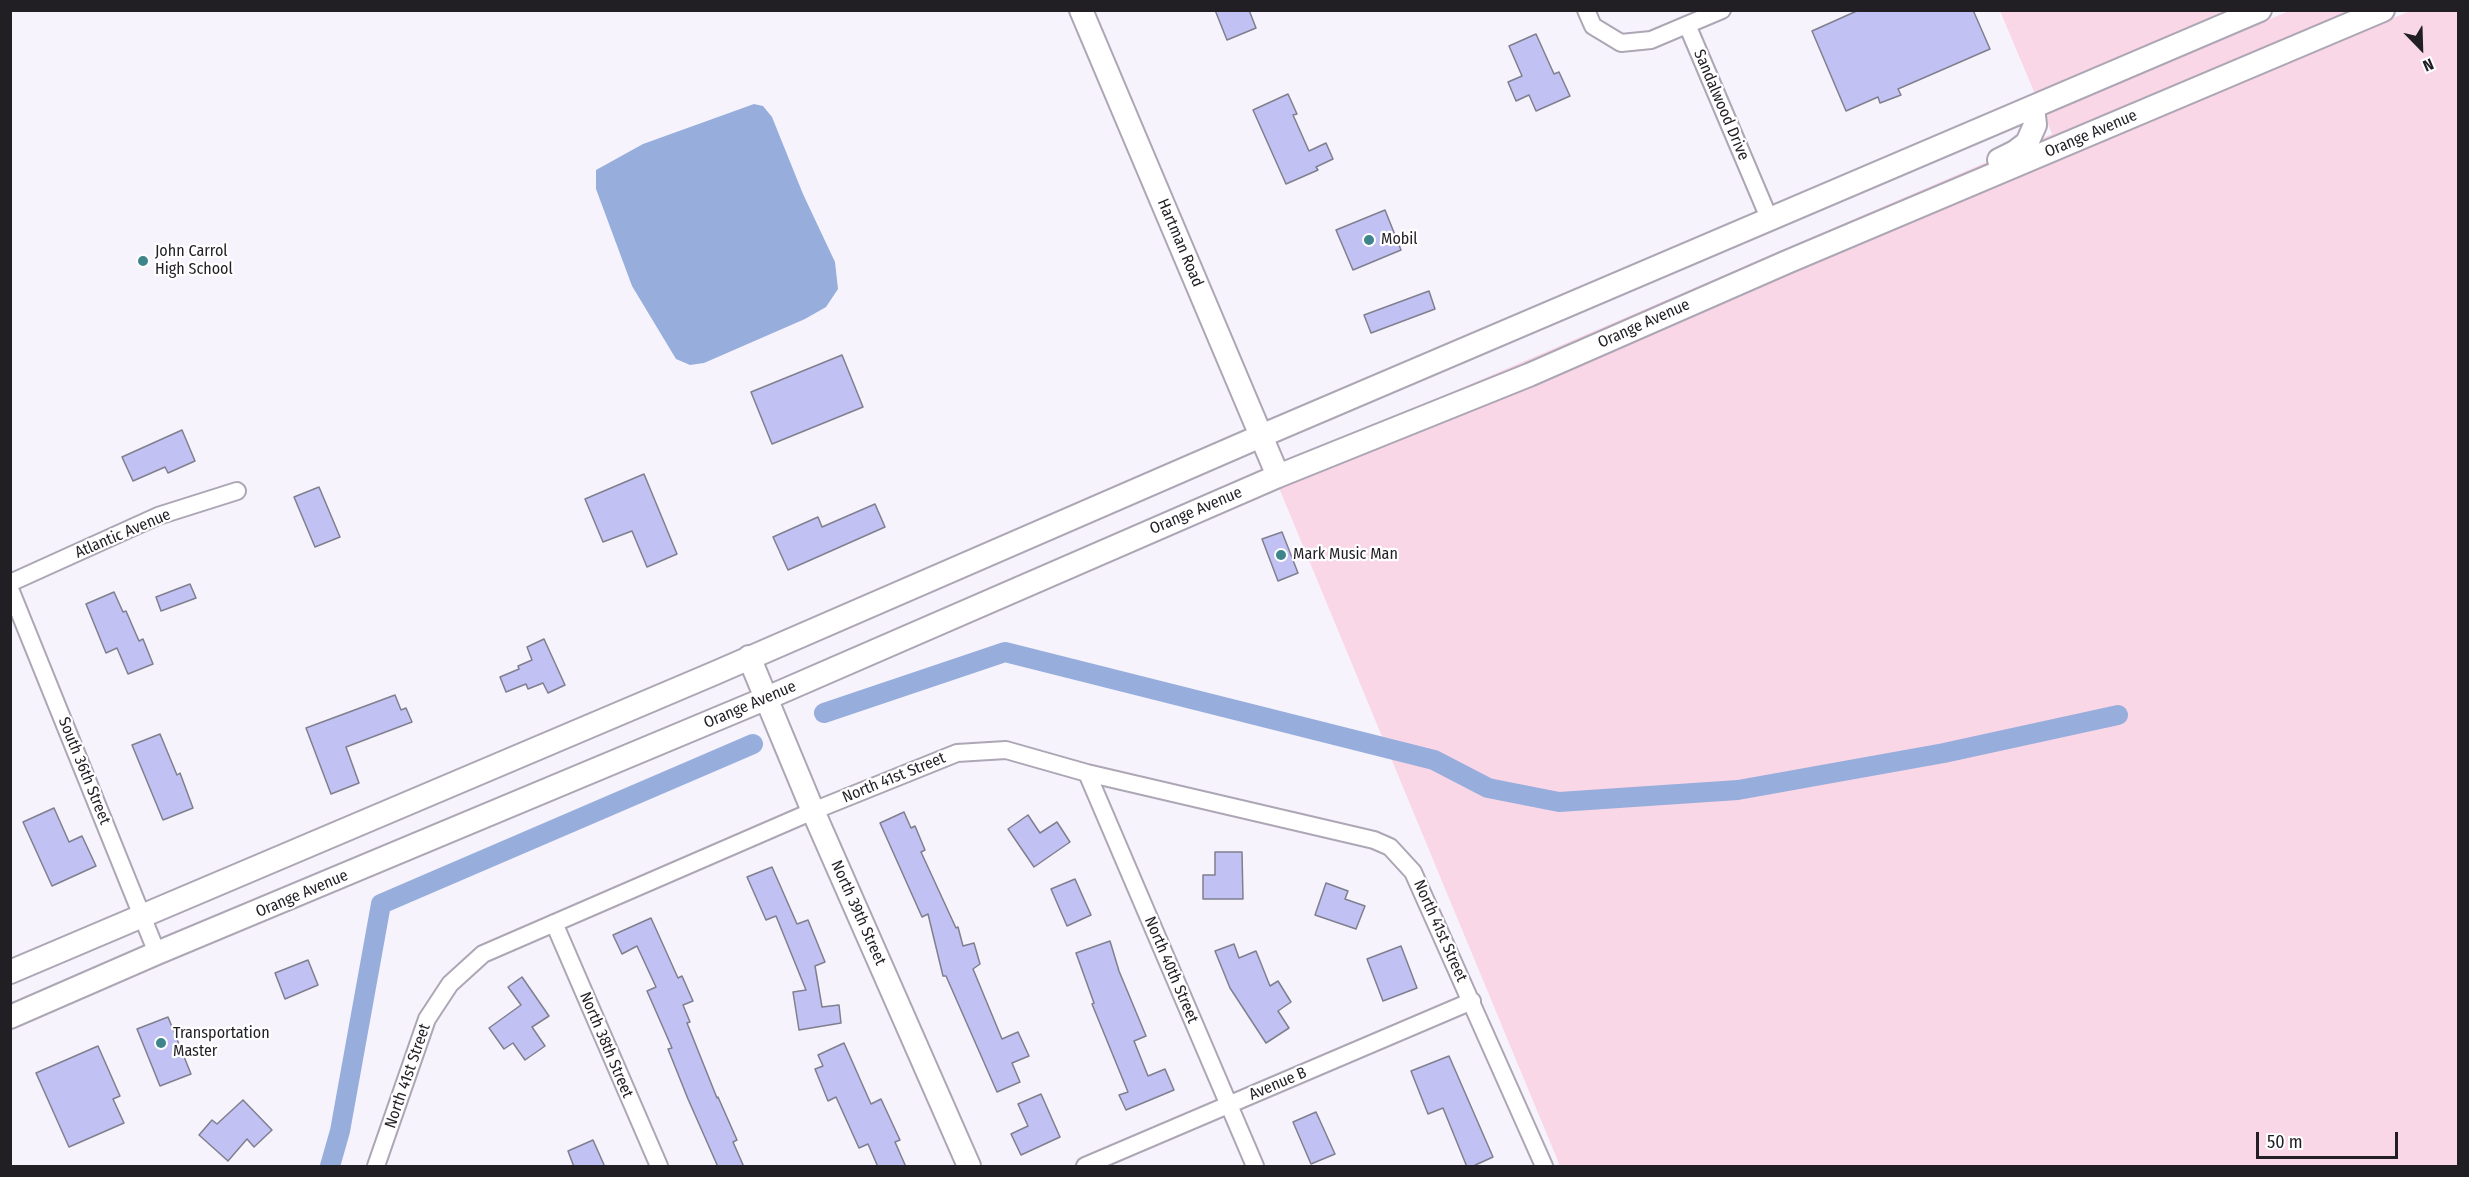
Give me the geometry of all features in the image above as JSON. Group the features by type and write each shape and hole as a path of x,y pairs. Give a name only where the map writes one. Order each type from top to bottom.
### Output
{"main road":[{"name":"Hartman Road","path":"1081,10 1278,476"},
{"path":"10,972 2260,10"},
{"name":"Orange Avenue","path":"10,1017 157,953 767,698 1278,476 1529,375 1864,229 2383,10"},
{"path":"1864,229 1876,212 2015,152 2027,143 2032,134 2036,118 2033,107"},
{"name":"North 39th Street","path":"749,657 813,811 969,1167"}],"street":[{"path":"1586,10 1593,26 1621,43 1651,40 1688,27 1722,10"},
{"name":"Sandalwood Drive","path":"1688,27 1769,218"},
{"name":"Atlantic Avenue","path":"10,583 158,516 237,491"},
{"name":"South 36th Street","path":"10,589 157,953"},
{"name":"North 41st Street","path":"376,1167 427,1019 450,984 483,954 813,811 957,753 1006,750 1087,773 1374,840 1390,847 1413,872 1544,1167"},
{"name":"North 40th Street","path":"1087,773 1255,1167"},
{"name":"North 38th Street","path":"554,923 659,1167"},
{"name":"Avenue B","path":"1085,1167 1472,1001"}],"shaded area":[{"path":"2000,11 2232,11 2035,94"},
{"path":"2289,11 2355,11 1783,251 1524,365 1392,418 2052,134 2044,114"},
{"path":"2410,11 2458,11 2458,1166 1560,1166 1279,488"}],"water":[{"path":"754,104 763,106 772,117 803,194 835,262 838,289 826,307 805,319 704,363 690,365 676,359 632,286 596,189 596,170 643,144"}],"building":[{"path":"1215,10 1249,10 1256,28 1227,40"},
{"path":"1859,10 1973,10 1990,49 1898,89 1901,95 1880,103 1878,97 1846,111 1812,31"},
{"path":"1536,34 1554,74 1559,72 1570,96 1536,111 1529,95 1516,101 1508,82 1522,76 1509,46"},
{"path":"1288,94 1297,114 1293,115 1309,151 1326,143 1333,159 1316,167 1318,170 1286,184 1253,110"},
{"name":"Mobil","path":"1385,210 1401,250 1353,270 1336,230"},
{"path":"1429,291 1435,309 1371,333 1364,315"},
{"path":"842,355 863,407 772,444 751,392"},
{"path":"182,430 195,461 168,473 165,467 133,481 122,457"},
{"path":"644,474 677,554 647,567 632,531 603,542 585,499"},
{"path":"319,487 340,537 315,547 294,497"},
{"path":"875,504 885,527 788,570 773,537 818,517 822,527"},
{"path":"1282,532 1298,573 1278,581 1262,539"},
{"path":"190,584 196,598 161,611 156,597"},
{"path":"114,592 123,612 126,611 139,641 143,639 153,664 128,674 117,648 106,653 86,604"},
{"path":"544,639 565,685 548,693 543,683 528,689 526,684 506,692 500,677 519,669 518,666 532,660 527,647"},
{"path":"395,695 401,710 406,708 412,722 346,747 359,783 331,794 306,728"},
{"path":"160,734 177,775 180,773 193,808 163,820 132,745"},
{"path":"54,808 69,842 82,836 96,866 52,886 23,822"},
{"path":"904,812 911,828 915,826 925,850 921,852 956,928 958,927 963,946 974,943 980,964 973,969 1002,1039 1018,1032 1029,1056 1012,1063 1020,1082 997,1092 946,976 943,976 928,914 922,917 880,823"},
{"path":"1028,815 1040,833 1057,822 1070,842 1034,867 1008,829"},
{"path":"1215,852 1242,852 1243,899 1203,899 1203,875 1215,875"},
{"path":"772,867 797,924 808,920 825,962 815,966 822,1007 839,1005 841,1023 799,1030 793,992 806,990 776,916 766,920 747,877"},
{"path":"1075,879 1091,915 1067,926 1051,889"},
{"path":"1326,883 1348,891 1345,899 1365,906 1356,929 1315,915"},
{"path":"651,918 678,978 682,976 693,1001 683,1005 690,1022 687,1023 717,1098 737,1140 733,1142 744,1167 718,1167 688,1099 668,1049 672,1048 647,991 656,987 637,946 622,954 613,935"},
{"path":"1110,941 1119,971 1146,1036 1134,1041 1148,1076 1165,1069 1174,1090 1126,1110 1119,1095 1128,1092 1092,1004 1094,1003 1076,953"},
{"path":"1234,944 1239,958 1256,951 1270,986 1278,981 1291,1002 1278,1011 1289,1028 1266,1043 1230,988 1215,951"},
{"path":"1401,946 1417,988 1383,1001 1367,959"},
{"path":"308,960 318,985 285,999 275,973"},
{"path":"522,977 549,1016 532,1027 545,1046 525,1060 513,1043 504,1049 489,1028 521,1005 508,987"},
{"path":"168,1017 191,1074 160,1086 137,1029"},
{"path":"844,1043 871,1104 881,1099 900,1140 895,1142 906,1167 878,1167 868,1144 859,1148 836,1097 828,1101 815,1069 823,1066 818,1055"},
{"path":"98,1046 120,1096 113,1099 124,1123 69,1147 36,1073"},
{"path":"1449,1056 1493,1157 1471,1167 1467,1167 1443,1108 1428,1114 1411,1071"},
{"path":"1041,1094 1060,1137 1021,1155 1011,1134 1028,1126 1018,1104"},
{"path":"243,1100 272,1130 254,1147 247,1139 228,1161 199,1135 212,1120 217,1124"},
{"path":"1316,1112 1335,1154 1311,1164 1293,1122"},
{"path":"593,1140 605,1167 574,1167 568,1151"}],"waterway":[{"path":"824,713 1005,652 1434,760 1488,788 1559,802 1738,790 1944,753 2118,715"},
{"path":"330,1166 340,1131 381,904 753,744"}],"place":[{"name":"Mobil","path":"1369,240"},
{"name":"John Carrol High School","path":"143,261"},
{"name":"Mark Music Man","path":"1281,555"},
{"name":"Transportation Master","path":"161,1043"}]}
